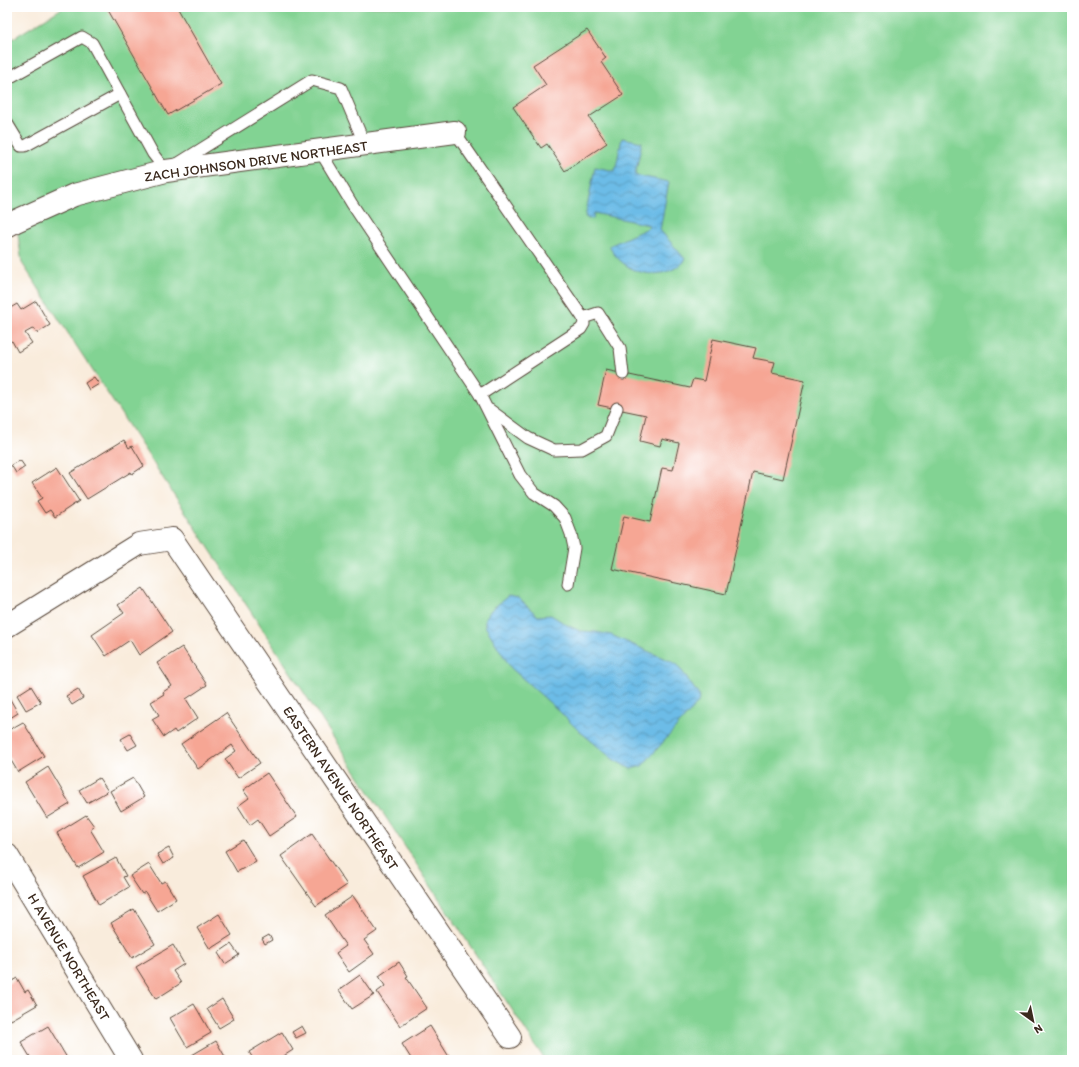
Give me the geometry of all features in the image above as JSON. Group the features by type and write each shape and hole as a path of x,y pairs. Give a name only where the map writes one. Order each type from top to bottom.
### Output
{"street":[{"name":"ZACH JOHNSON DRIVE NORTHEAST","path":"10,219 74,195 166,170 320,151 455,132"},
{"name":"EASTERN AVENUE NORTHEAST","path":"7,626 139,544 172,539 510,1038"},
{"name":"H AVENUE NORTHEAST","path":"7,855 132,1060"}],"lane":[{"path":"7,79 82,37 92,43 153,154 166,170 312,80 341,88 365,145"},
{"path":"7,123 21,146 26,146 120,94"},
{"path":"455,132 583,318 584,324 581,329 480,395"},
{"path":"320,151 352,204 480,395 520,475 534,493 554,506 565,518 574,548 568,584"},
{"path":"583,318 598,313 620,348 623,374"},
{"path":"488,409 528,438 554,450 582,449 606,436 617,408"}],"green space":[{"path":"64,7 1072,7 1072,1060 545,1060 22,263 16,221 7,208 7,42"}],"water":[{"path":"622,138 642,142 635,175 669,182 660,230 686,260 666,272 655,274 634,270 624,264 609,246 648,228 649,225 594,213 593,219 585,217 595,167 615,171"},
{"path":"508,596 518,598 538,616 551,615 580,631 611,635 677,664 700,697 697,704 642,766 631,769 614,760 577,729 511,668 485,626 485,619 491,610"}],"building":[{"path":"113,7 177,7 221,84 168,115 108,10"},
{"path":"587,30 606,58 601,62 623,95 589,117 607,143 565,171 547,144 541,148 513,107 546,85 533,65"},
{"path":"36,301 50,325 37,333 34,328 25,333 32,343 18,352 12,341 7,343 7,310 17,304 21,310"},
{"path":"713,339 756,348 753,358 775,362 772,373 805,380 783,479 753,472 726,594 612,569 624,516 650,522 662,468 673,470 679,443 662,439 660,446 640,441 646,415 598,405 606,370 690,388 693,379 704,381"},
{"path":"94,377 99,384 89,390 85,383"},
{"path":"124,440 129,448 132,446 144,466 132,474 131,472 87,499 70,473"},
{"path":"20,460 25,467 16,473 11,465"},
{"path":"57,467 79,501 55,517 50,510 45,513 37,501 42,498 32,483"},
{"path":"143,588 172,632 139,655 130,640 106,656 92,635 124,613 118,605"},
{"path":"182,647 207,685 186,699 198,718 176,733 174,730 164,737 152,719 159,715 151,702 164,694 163,692 172,686 157,663"},
{"path":"31,686 41,702 26,710 17,695"},
{"path":"78,689 83,698 72,705 66,696"},
{"path":"7,694 18,713 7,720"},
{"path":"226,713 260,763 238,778 225,759 236,751 232,745 198,769 181,744"},
{"path":"23,722 44,756 18,772 7,754 7,731"},
{"path":"130,734 137,745 128,750 121,739"},
{"path":"48,767 70,804 47,818 25,782"},
{"path":"267,773 297,817 269,836 258,819 250,825 238,806 249,798 243,790"},
{"path":"99,778 108,791 87,803 79,790"},
{"path":"133,778 144,797 121,811 110,791"},
{"path":"86,815 94,826 90,829 104,852 78,868 57,833"},
{"path":"312,834 347,885 316,906 281,856"},
{"path":"243,840 256,861 237,872 225,851"},
{"path":"169,848 174,858 163,864 157,854"},
{"path":"116,858 126,876 123,877 129,887 99,905 83,876"},
{"path":"149,864 161,883 165,881 176,899 157,911 145,892 142,894 130,876"},
{"path":"353,896 377,931 364,940 374,954 349,972 336,953 346,946 325,915"},
{"path":"134,909 155,944 132,958 111,923"},
{"path":"219,914 232,935 210,949 197,928"},
{"path":"269,935 272,940 265,944 262,939"},
{"path":"231,944 239,955 225,964 218,953"},
{"path":"173,945 184,964 173,971 181,983 156,999 136,967"},
{"path":"399,962 408,976 406,977 427,1008 400,1026 377,992 385,986 379,976"},
{"path":"360,975 374,995 352,1009 339,990"},
{"path":"17,978 25,992 28,990 37,1005 11,1020 7,1014 7,984"},
{"path":"222,999 234,1019 219,1028 207,1009"},
{"path":"194,1004 211,1033 187,1047 170,1018"},
{"path":"48,1026 67,1058 64,1060 32,1060 21,1042"},
{"path":"302,1026 306,1033 296,1038 292,1032"},
{"path":"430,1026 451,1060 412,1060 402,1044"},
{"path":"282,1032 293,1050 282,1057 283,1059 281,1060 254,1060 249,1052"},
{"path":"216,1041 227,1060 195,1060 192,1055"}]}
